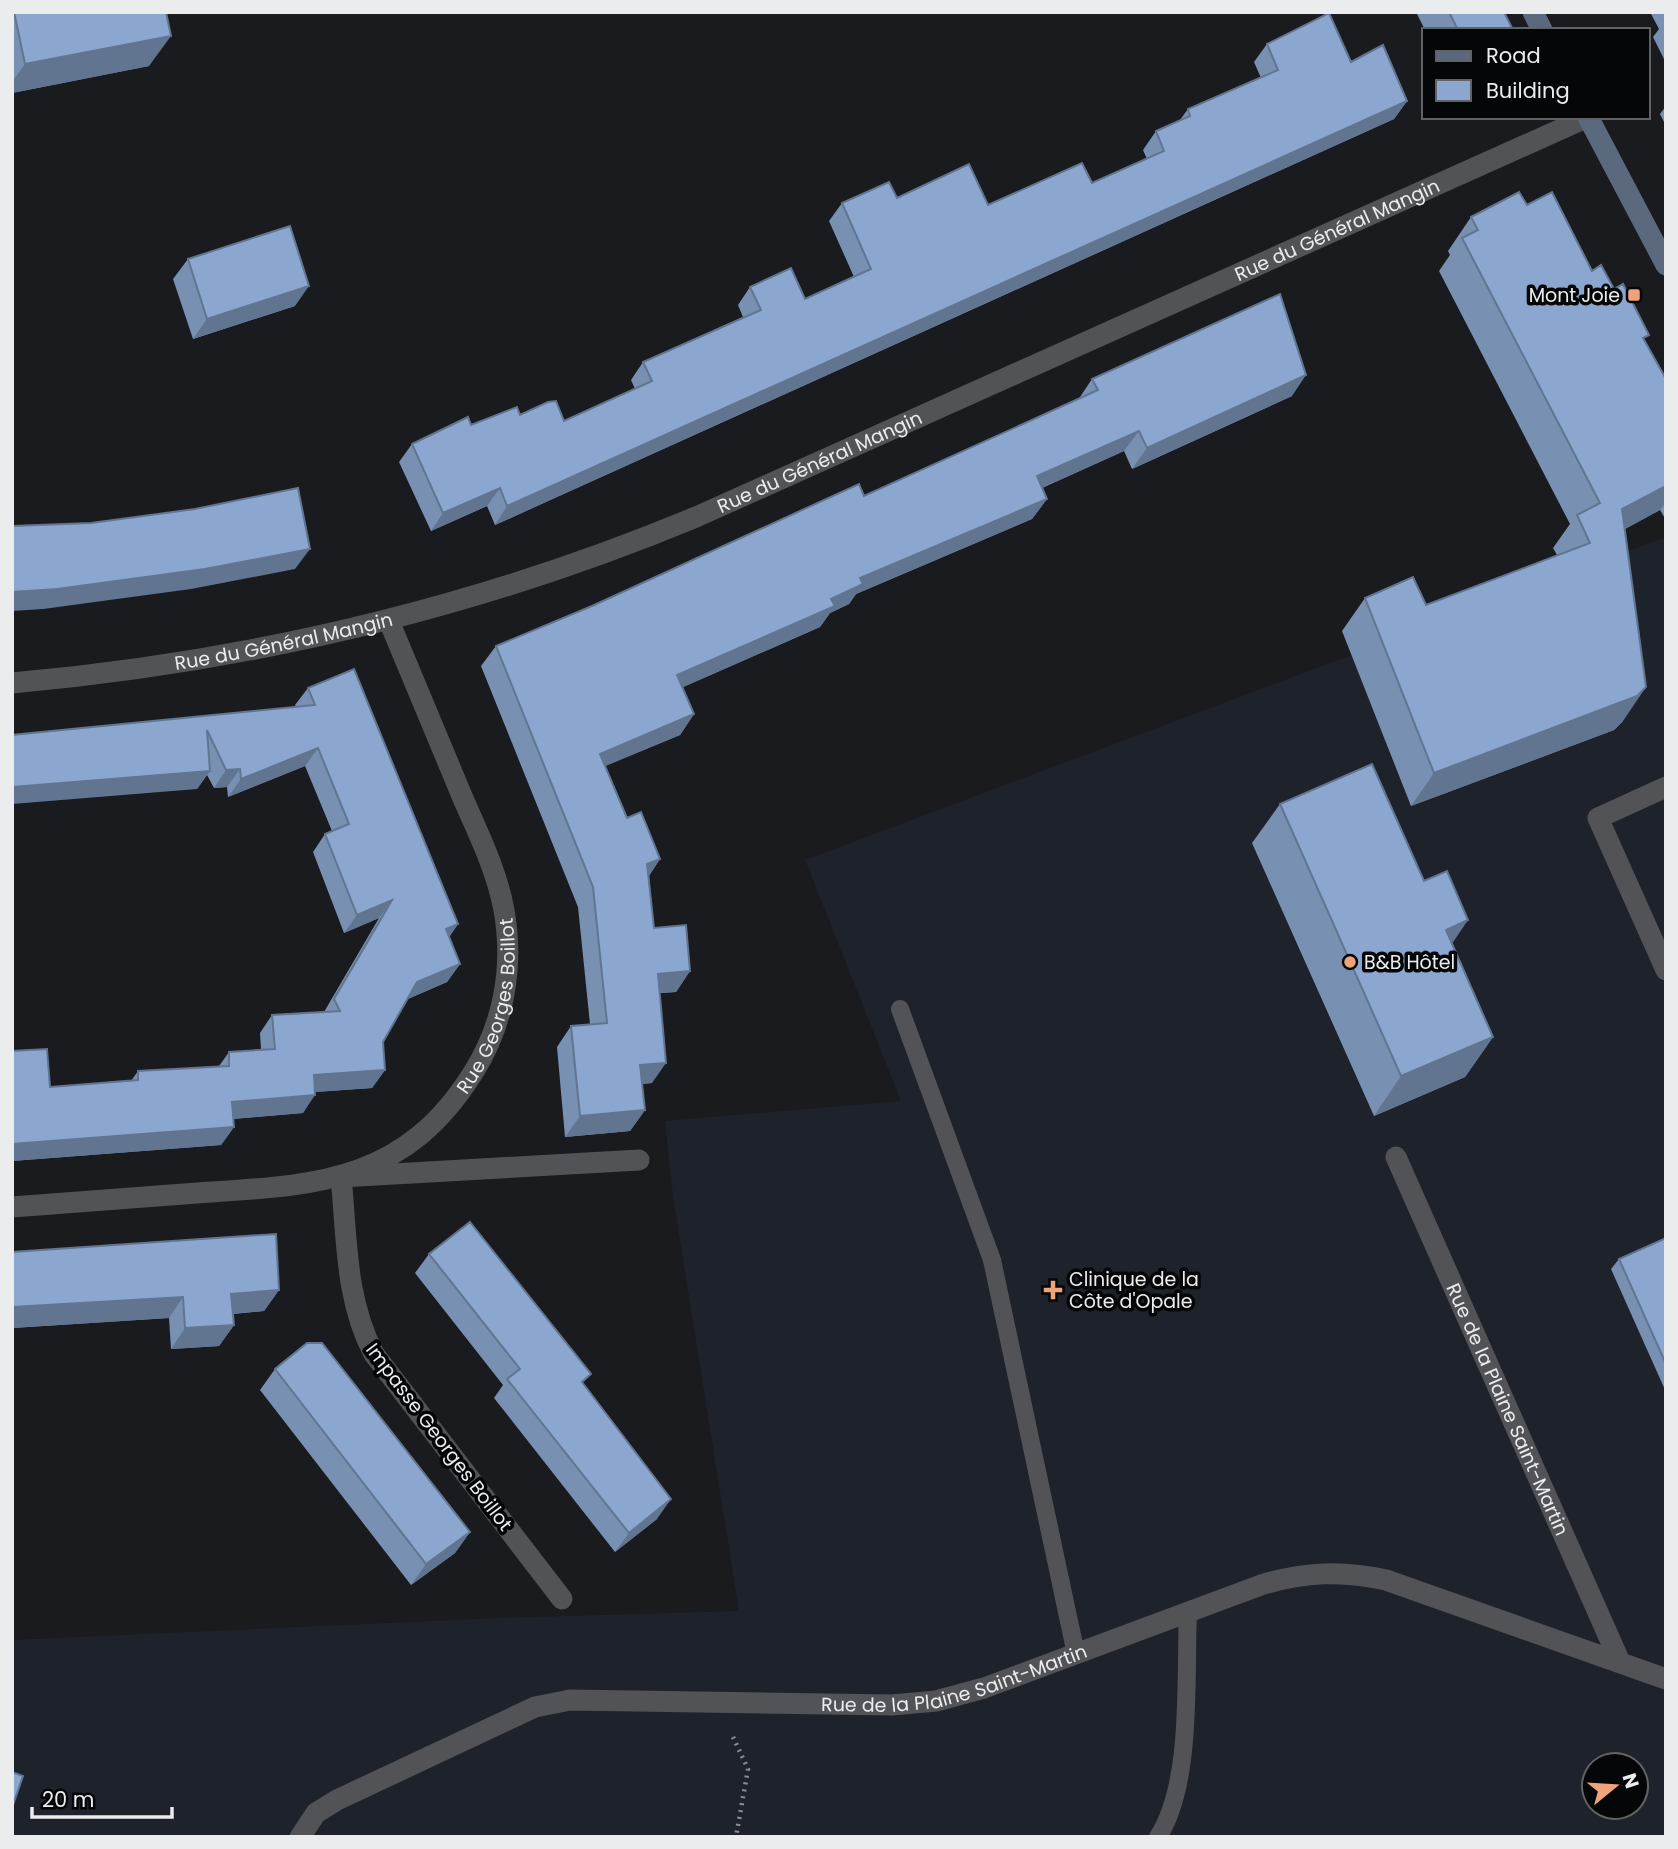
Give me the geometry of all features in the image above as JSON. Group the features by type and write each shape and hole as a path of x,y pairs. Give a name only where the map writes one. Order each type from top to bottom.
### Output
{"main road":[{"path":"1533,12 1541,28"},
{"path":"1589,119 1666,265"}],"street":[{"name":"Rue du Général Mangin","path":"12,683 213,658 389,621 580,562 696,517 1584,119"},
{"name":"Rue Georges Boillot","path":"341,1177 404,1148 437,1120 481,1059 493,1036 506,980 507,937 498,884 389,621"},
{"path":"1666,787 1598,818 1666,970"},
{"name":"Rue de la Plaine Saint-Martin","path":"1396,1157 1620,1662"},
{"name":"Rue Georges Boillot","path":"12,1207 288,1187 341,1177 639,1160"},
{"name":"Impasse Georges Boillot","path":"341,1177 353,1298 362,1331 374,1354 562,1599"},
{"name":"Rue de la Plaine Saint-Martin","path":"300,1837 316,1813 337,1800 535,1707 570,1700 914,1704 956,1696 1284,1578 1342,1573 1386,1580 1666,1679"}],"lane":[{"path":"900,1009 992,1260 1076,1654"},
{"path":"1158,1837 1171,1811 1181,1778 1188,1611"}],"path":[{"path":"716,1702 748,1769 736,1837"}],"shaded area":[{"name":"Clinique de la Côte d'Opale","path":"1666,537 1666,1837 12,1837 12,1640 500,1618 739,1611 673,1196 665,1121 901,1101 805,860"}],"building":[{"path":"14,12 166,12 171,36 25,64"},
{"path":"1449,12 1504,12 1512,28 1457,28"},
{"path":"1329,13 1351,62 1383,45 1407,101 507,506 500,488 443,513 412,444 468,417 471,425 517,407 520,415 548,402 556,401 564,421 652,381 643,362 761,310 750,287 791,268 805,299 871,269 842,203 889,182 897,198 969,164 988,205 1082,163 1092,183 1164,151 1156,131 1190,116 1188,109 1278,70 1267,44"},
{"path":"1519,192 1527,205 1552,192 1592,271 1601,265 1614,289 1623,284 1649,335 1643,338 1666,379 1666,486 1622,509 1646,687 1637,696 1434,773 1365,598 1413,577 1426,605 1590,543 1577,515 1600,503 1462,238 1478,230 1471,217"},
{"path":"290,226 309,286 207,319 188,259"},
{"path":"1280,294 1306,375 1147,448 1139,431 1037,476 1047,499 860,578 863,584 831,599 835,606 677,675 694,714 600,754 627,818 641,812 660,859 647,864 654,928 686,925 690,971 658,974 666,1063 640,1065 645,1110 580,1116 571,1026 607,1023 593,887 496,646 592,606 859,484 864,496 1098,390 1092,379"},
{"path":"298,488 310,549 205,569 57,589 12,592 12,526 91,523 195,509"},
{"path":"354,669 458,924 446,929 460,964 417,982 383,1042 385,1070 314,1075 315,1095 232,1102 234,1127 12,1144 12,1051 47,1049 50,1087 138,1080 138,1071 229,1066 229,1052 275,1049 272,1015 340,1011 334,999 392,900 357,915 325,834 349,824 318,748 241,779 240,769 226,770 207,730 210,771 12,787 12,735 315,705 308,688"},
{"path":"1372,764 1424,881 1447,871 1468,920 1446,930 1493,1037 1401,1076 1280,804"},
{"path":"470,1222 591,1374 582,1382 671,1499 629,1533 507,1379 520,1369 429,1254"},
{"path":"276,1234 279,1290 231,1294 234,1325 185,1328 183,1297 12,1307 12,1252"},
{"path":"1666,1238 1666,1364 1619,1259"},
{"path":"307,1343 322,1343 470,1532 426,1564 275,1369"},
{"path":"12,1772 23,1776 12,1808"}],"place":[{"name":"Mont Joie","path":"1634,295"},
{"name":"B&B Hôtel","path":"1350,962"},
{"name":"Clinique de la Côte d'Opale","path":"1053,1290"}]}
